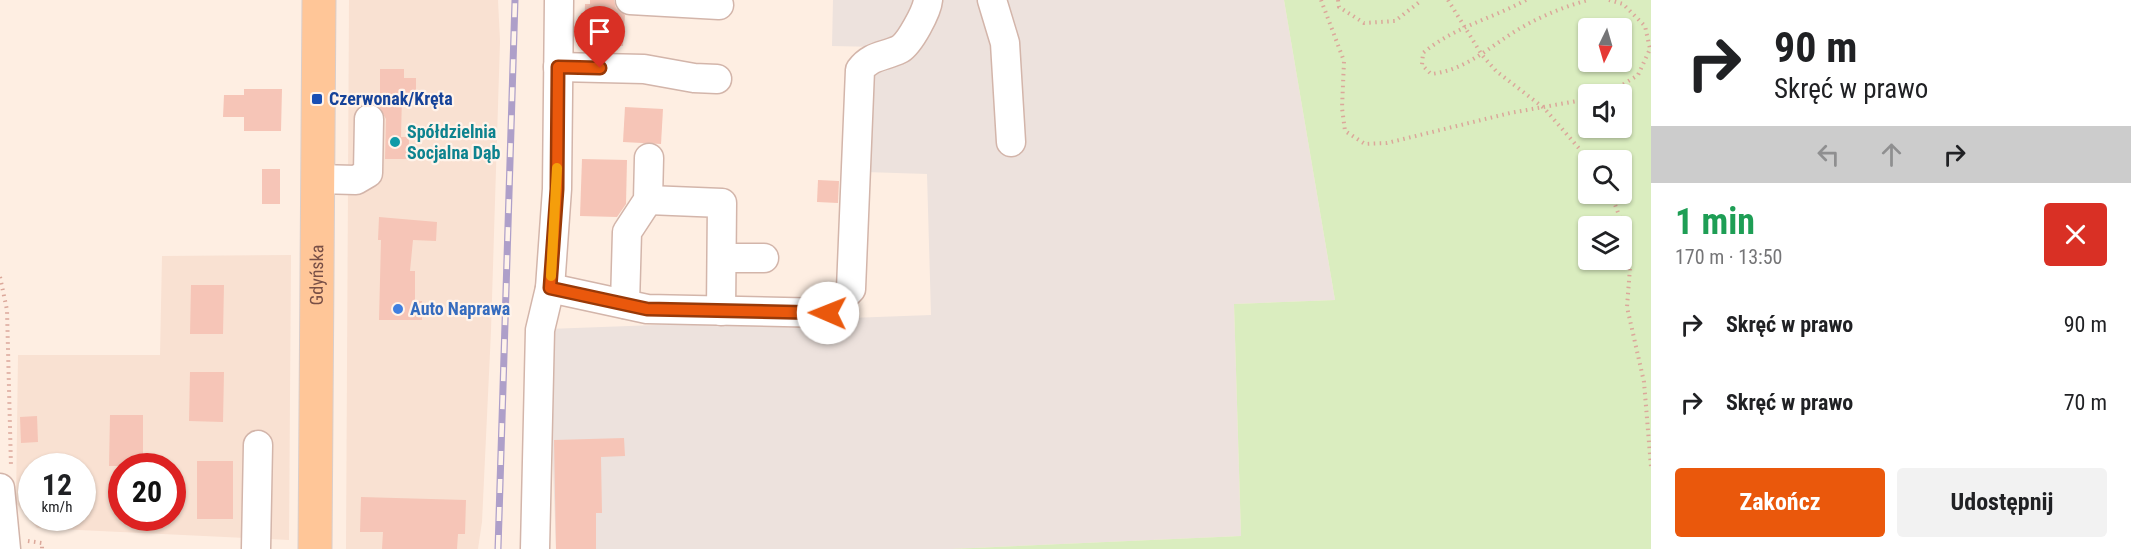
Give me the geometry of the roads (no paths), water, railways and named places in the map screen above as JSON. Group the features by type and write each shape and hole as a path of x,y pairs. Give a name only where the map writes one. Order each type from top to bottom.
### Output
{"main road":[{"name":"Gdyńska","path":"315,549 319,0"}],"street":[{"path":"535,549 540,330 550,288 557,189 559,0"},
{"path":"630,0 719,4"},
{"path":"550,288 647,309 828,313 851,289 860,70 867,60 902,48 921,21 928,0"},
{"path":"992,0 1005,43 1011,142"},
{"path":"558,67 644,69 717,80"},
{"path":"317,179 356,180 368,173 369,119"},
{"path":"625,304 627,232 648,200 650,158"},
{"path":"648,200 722,203 722,311"},
{"path":"722,258 764,258"},
{"path":"256,549 258,445"},
{"path":"6,483 13,542"}],"railway":[{"path":"498,549 515,0"}],"place":[{"name":"Czerwonak/Kręta","path":"317,99"},
{"name":"Spółdzielnia Socjalna Dąb","path":"395,142"},
{"name":"Auto Naprawa","path":"398,309"}]}
